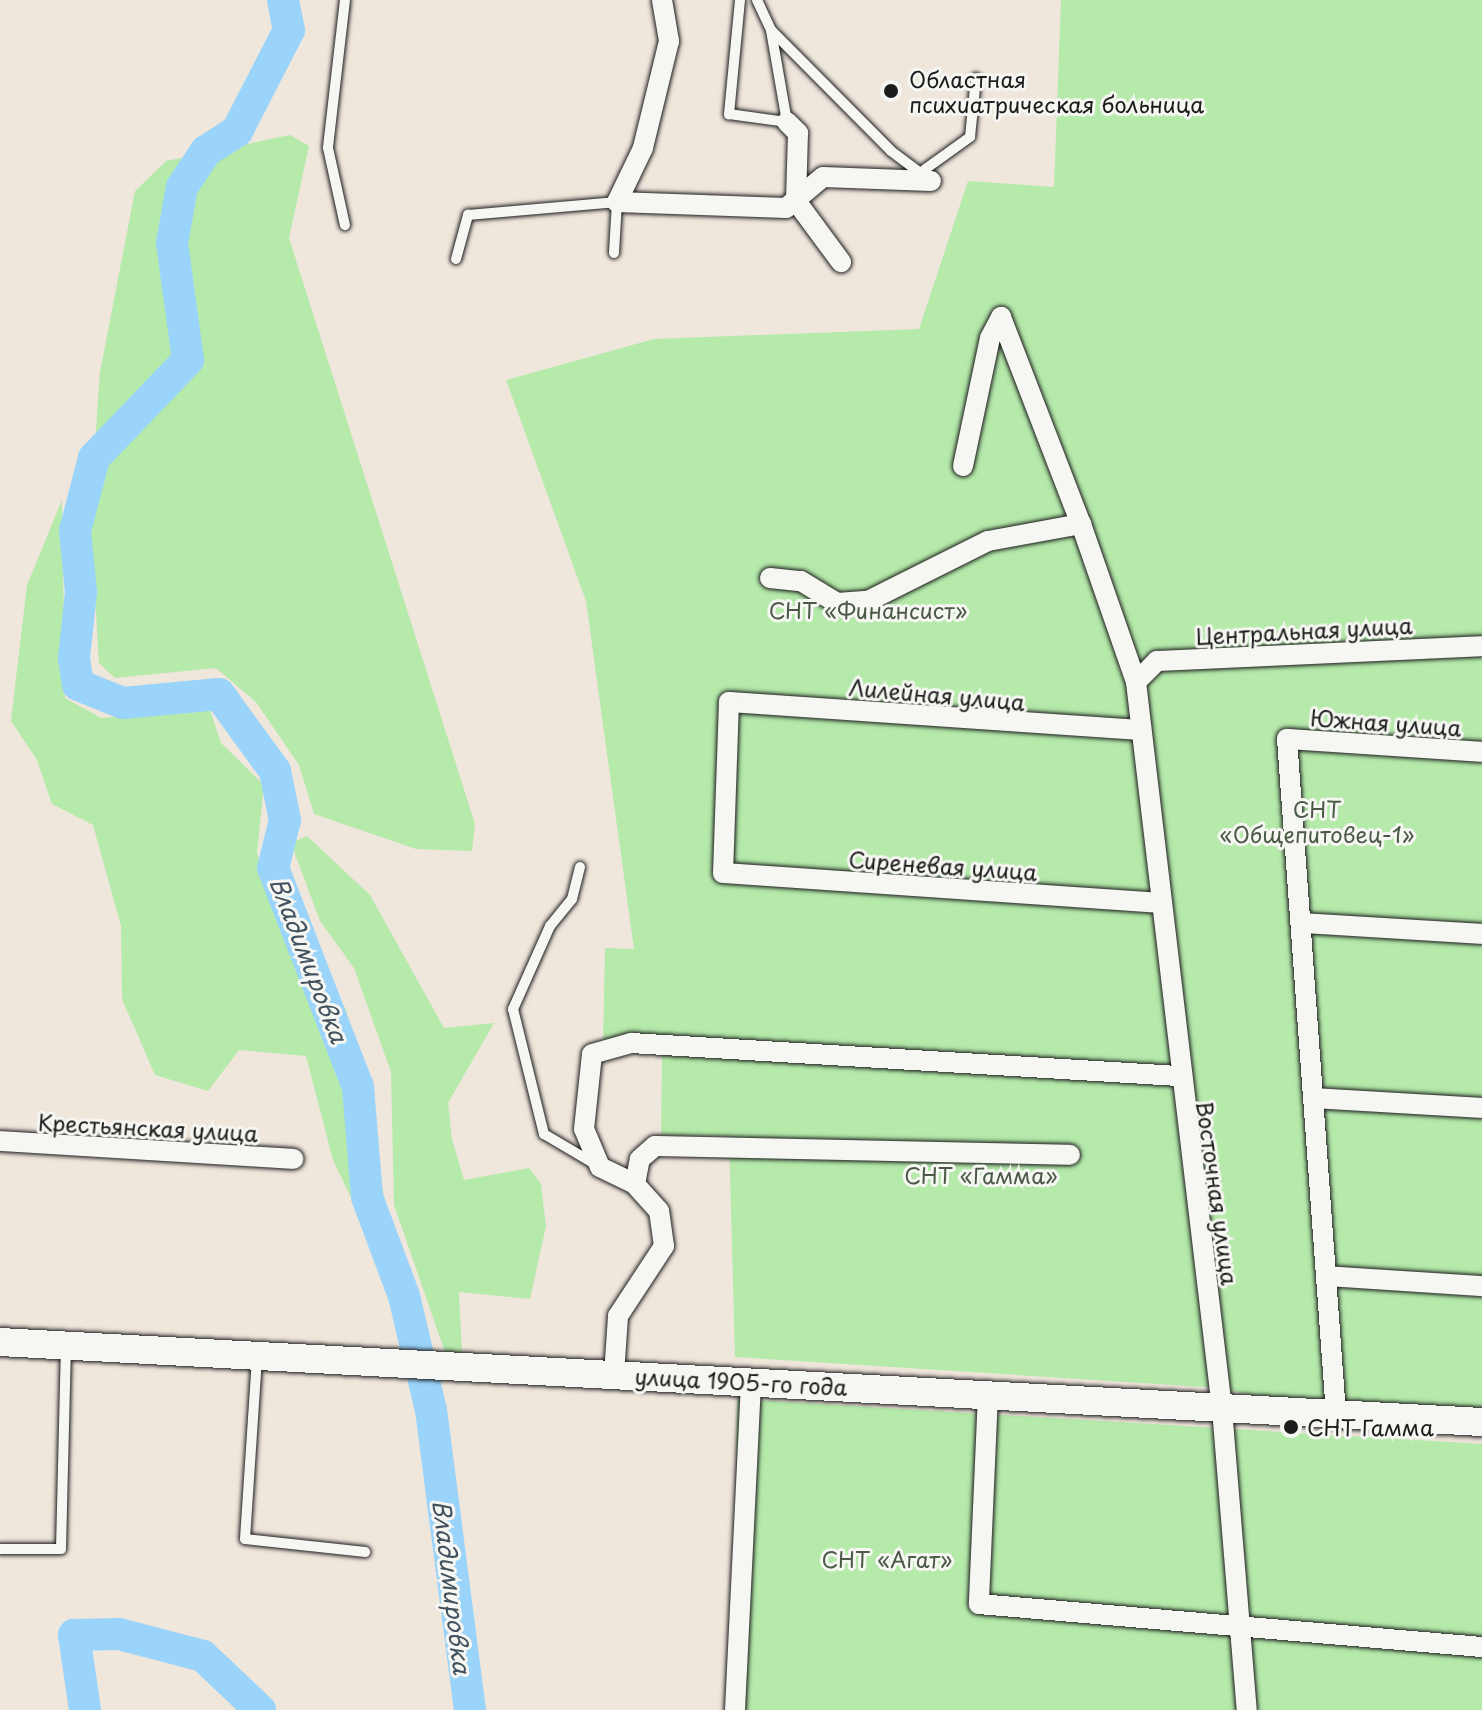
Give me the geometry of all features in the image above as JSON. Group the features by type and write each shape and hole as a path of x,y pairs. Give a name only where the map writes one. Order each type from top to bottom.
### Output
{"street":[{"path":"662,0 669,41 643,148 617,202 786,208 823,177 928,175"},
{"path":"787,122 798,133 796,201 841,262"},
{"name":"Восточная улица","path":"963,466 990,338 1001,317 1081,524 1136,682 1178,1076 1222,1409 1247,1710"},
{"path":"770,578 801,581 837,603 868,601 988,541 1081,524"},
{"name":"Центральная улица","path":"1136,682 1157,661 1482,646"},
{"name":"Лилейная улица","path":"723,873 729,702 1141,730"},
{"name":"Южная улица","path":"1302,923 1287,739 1482,752"},
{"name":"Сиреневая улица","path":"723,873 1159,903"},
{"path":"1336,1414 1302,923 1482,934"},
{"path":"614,1375 618,1316 664,1246 659,1211 635,1184 600,1167 584,1129 592,1054 631,1043 1178,1076"},
{"path":"1314,1098 1482,1108"},
{"name":"Крестьянская улица","path":"0,1141 293,1159"},
{"path":"635,1184 640,1159 655,1146 1070,1155"},
{"path":"1326,1276 1482,1286"},
{"name":"улица 1905-го года","path":"0,1342 390,1365 751,1380 1482,1422"},
{"path":"735,1710 751,1380"},
{"path":"988,1394 979,1604 1239,1630 1482,1647"}],"lane":[{"path":"345,0 328,148 345,225"},
{"path":"740,0 729,114 787,122 771,30 757,0"},
{"path":"771,30 891,151 928,175 970,137 976,78"},
{"path":"456,259 468,215 617,202 614,253"},
{"path":"580,867 572,899 550,926 513,1009 544,1134 600,1167"},
{"path":"0,1549 61,1549 66,1345"},
{"path":"257,1356 245,1539 365,1552"}],"green space":[{"path":"1061,0 1482,0 1482,1422 1336,1414 1220,1388 735,1357 729,1136 661,1135 662,1053 603,1046 605,948 634,949 586,601 506,380 654,339 919,329 968,181 1054,187"},
{"path":"290,135 309,146 289,238 475,824 472,851 416,849 314,814 299,765 256,702 216,668 115,678 99,663 90,514 100,372 135,191 166,161"},
{"path":"62,500 65,698 101,718 210,710 221,743 264,785 257,853 277,917 346,1009 388,1216 363,1223 333,1160 306,1056 239,1050 208,1091 155,1075 122,999 121,926 93,825 52,804 37,760 11,721 27,585"},
{"path":"307,836 370,895 444,1028 494,1023 448,1103 452,1139 464,1180 529,1168 541,1184 546,1226 530,1299 459,1292 462,1355 447,1358 394,1205 391,1072 354,968 320,921 291,843"},
{"name":"СНТ «Агат»","path":"737,1399 1482,1444 1482,1710 733,1710"}],"waterway":[{"name":"Владимировка","path":"283,0 289,30 237,131 206,151 182,187 172,243 188,360 94,458 75,531 81,592 74,659 78,685 123,703 219,694 275,771 285,820 273,868 358,1087 367,1197 404,1296 431,1410 470,1710"},
{"name":"Владимировка","path":"85,1710 74,1635 119,1634 203,1656 260,1710"}],"place":[{"name":"Областная психиатрическая больница","path":"891,91"},
{"name":"СНТ Гамма","path":"1291,1427"}],"park label":[{"name":"СНТ «Финансист»","path":"868,610"},
{"name":"СНТ «Общепитовец-1»","path":"1317,820"},
{"name":"СНТ «Гамма»","path":"981,1175"}]}
